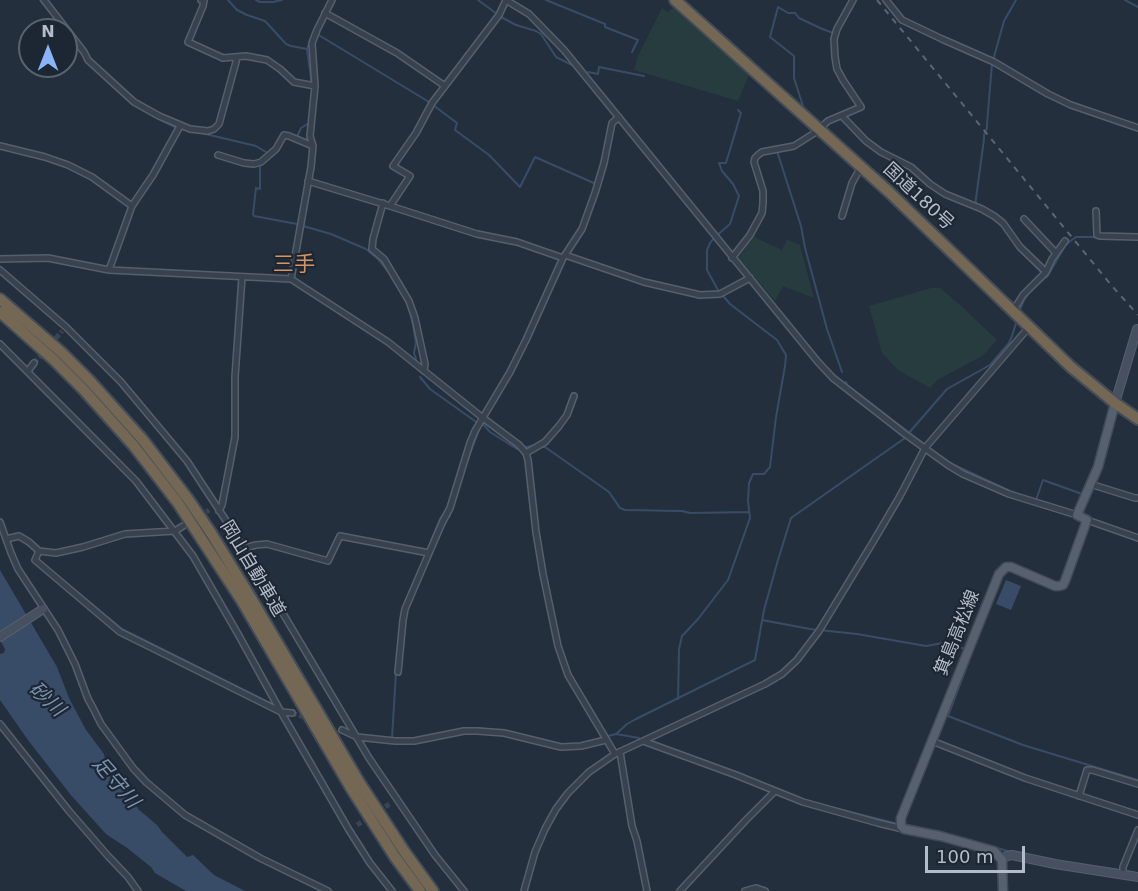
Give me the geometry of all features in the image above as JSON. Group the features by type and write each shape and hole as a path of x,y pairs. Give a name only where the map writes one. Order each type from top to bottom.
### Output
{"highway":[{"name":"国道180号","path":"675,0 820,128 1071,367 1138,419"},
{"name":"岡山自動車道","path":"0,298 90,381 143,440 172,477 231,564 359,782 433,891"},
{"name":"岡山自動車道","path":"0,312 83,389 134,446 178,503 242,602 351,789 420,891"}],"main road":[{"path":"1087,520 1077,515 1098,466 1138,327"},
{"name":"箕島高松線","path":"902,826 901,818 999,574 1006,567 1011,567 1055,586 1063,585 1087,520"},
{"path":"0,637 40,611"},
{"path":"902,826 994,851 1002,860 1003,891"},
{"path":"1002,860 1012,855 1055,864 1123,872 1138,877"}],"street":[{"path":"44,0 88,60 134,102 180,128 204,131 216,127 221,118 236,57"},
{"path":"201,0 204,0 203,6 188,42 224,58 246,56 267,60 294,82 313,85"},
{"path":"291,279 313,146 310,136 313,85 312,48 315,33 332,0"},
{"path":"390,206 410,176 393,166 416,133 431,104 498,15 506,0 529,14 564,50 732,258 833,378 948,465 1009,494 1077,515"},
{"path":"732,258 750,235 760,218 763,207 763,191 754,162 755,158 762,152 794,146 828,121 861,107 837,69 835,57 834,39 837,29 854,0"},
{"path":"886,0 902,20 993,61 1060,100 1138,128"},
{"path":"325,13 397,53 445,86"},
{"path":"842,116 866,141 881,152 911,167 945,194 988,212 1003,223 1044,274"},
{"path":"398,672 405,612 427,553 450,508 470,443 521,351 582,229 597,184 612,123 619,117"},
{"path":"109,270 132,206 180,128"},
{"path":"218,155 254,164 261,162 276,148 284,135 313,146"},
{"path":"0,146 68,165 92,177 132,206"},
{"path":"842,216 852,183 861,166"},
{"path":"308,181 477,234 517,242 644,282 687,293 721,294 750,278"},
{"path":"383,203 372,249 392,271 409,301 425,364 424,371"},
{"path":"1096,211 1097,235 1138,237"},
{"path":"1024,219 1056,253"},
{"path":"1016,314 1023,295 1044,274 1065,241"},
{"path":"0,259 48,258 109,270 291,279 388,342 480,422 524,450 528,459 543,574 558,646 568,675 605,738 618,753 647,891"},
{"path":"0,270 129,390 187,461 244,548 369,758 435,855 464,891"},
{"path":"209,510 222,505 235,437 235,377 242,277"},
{"path":"524,891 539,841 556,809 589,772 618,753 759,687 777,677 797,660 819,630 895,505 925,448 1029,327"},
{"path":"0,344 136,481 193,556 369,863 392,891"},
{"path":"28,371 34,363"},
{"path":"524,450 545,442 567,415 574,396"},
{"path":"1090,484 1138,498"},
{"path":"1087,520 1138,538"},
{"path":"0,522 18,569 40,611 58,630 101,724 133,768 185,815 260,858 328,891"},
{"path":"6,539 19,536 39,551 56,553 83,548 125,534 175,531 183,526"},
{"path":"244,548 267,544 328,561 340,536 427,553"},
{"path":"39,551 34,560 120,632 281,712 291,713"},
{"path":"0,724 62,803 138,891"},
{"path":"342,730 357,737 406,741 465,731 504,733 568,747 587,745 605,738"},
{"path":"643,741 736,775 774,792 878,824 902,826"},
{"path":"932,741 1025,778 1138,815"},
{"path":"1079,796 1087,770 1138,784"},
{"path":"680,891 774,792"},
{"path":"391,803 397,800"},
{"path":"350,830 357,825"},
{"path":"1123,872 1138,830"},
{"path":"745,891 756,888 765,891"}],"green space":[{"path":"662,8 667,12 673,8 749,75 738,101 634,70 638,56"},
{"path":"754,237 782,250 787,239 800,245 814,298 783,286 775,301 738,258"},
{"path":"931,288 940,288 997,340 984,355 937,380 930,388 898,370 882,353 869,306"}],"water":[{"path":"0,570 57,667 69,698 86,730 104,754 106,765 122,780 138,809 157,825 187,857 193,855 214,875 245,891 186,891 155,873 126,847 106,834 70,794 28,740 0,700 0,654 4,653 5,649 0,640"},
{"path":"1006,580 1021,586 1011,610 996,604"}],"waterway":[{"path":"40,0 46,7"},
{"path":"228,0 237,10 265,21 286,44 307,49 313,33 317,34 429,102 457,123 455,130 489,155 520,187 535,157 596,184"},
{"path":"256,0 260,2 282,0"},
{"path":"478,0 501,17 541,34 556,57 574,66"},
{"path":"546,0 638,40 632,52"},
{"path":"975,206 984,135 987,128 992,64 1004,21 1016,0"},
{"path":"1125,0 1138,7"},
{"path":"803,106 794,78 794,56 770,37 778,7 788,13 795,13 799,18 833,33"},
{"path":"832,34 842,15"},
{"path":"307,49 312,85"},
{"path":"82,53 88,63"},
{"path":"588,72 598,74 599,67 644,76"},
{"path":"678,699 679,649 682,636 728,580 750,518 749,483 753,474 764,474 770,467 785,366 786,355 777,340 730,304 718,290 707,270 707,250 710,243 730,224 739,196 719,163 726,163 741,113 738,110"},
{"path":"161,120 186,130"},
{"path":"296,139 301,128 309,121"},
{"path":"197,132 256,146 269,154"},
{"path":"777,151 801,226 827,329 842,372"},
{"path":"260,164 260,189 256,188 254,216 297,224"},
{"path":"991,217 1003,227"},
{"path":"303,226 331,234 366,249 388,271"},
{"path":"1047,277 1069,242 1076,237 1095,237"},
{"path":"1019,312 1029,293 1046,277 1029,259"},
{"path":"404,296 413,325 416,359"},
{"path":"521,356 546,301"},
{"path":"908,434 947,389 990,365 1009,343 1017,320"},
{"path":"420,377 430,389 479,424"},
{"path":"846,382 924,444"},
{"path":"482,423 490,432 517,449 536,445"},
{"path":"465,467 479,430"},
{"path":"616,734 636,719 755,660 764,610 791,518 905,438"},
{"path":"541,447 545,447 609,492 620,508 625,510 690,513 749,512"},
{"path":"948,462 1014,493"},
{"path":"1036,500 1043,480 1082,494"},
{"path":"431,541 441,517 449,517 452,509"},
{"path":"48,568 122,629 272,704"},
{"path":"762,620 926,646 943,643 966,649"},
{"path":"971,652 948,716 1023,745 1138,780"},
{"path":"392,738 396,672"},
{"path":"477,728 495,730"},
{"path":"597,739 616,734 639,738"},
{"path":"654,742 744,775"},
{"path":"819,804 898,824"},
{"path":"904,824 933,831"},
{"path":"959,837 1011,852"},
{"path":"1085,865 1133,872"}],"tunnel":[{"path":"51,344 62,331"},
{"path":"34,363 45,351"},
{"path":"200,516 209,510"},
{"path":"292,713 310,719"},
{"path":"379,811 391,803"},
{"path":"357,825 371,816"}],"railway":[{"path":"877,0 1138,315"}],"district":[{"name":"三手","path":"294,266"}],"water label":[{"name":"砂川","path":"46,700"},
{"name":"足守川","path":"115,783"}]}
